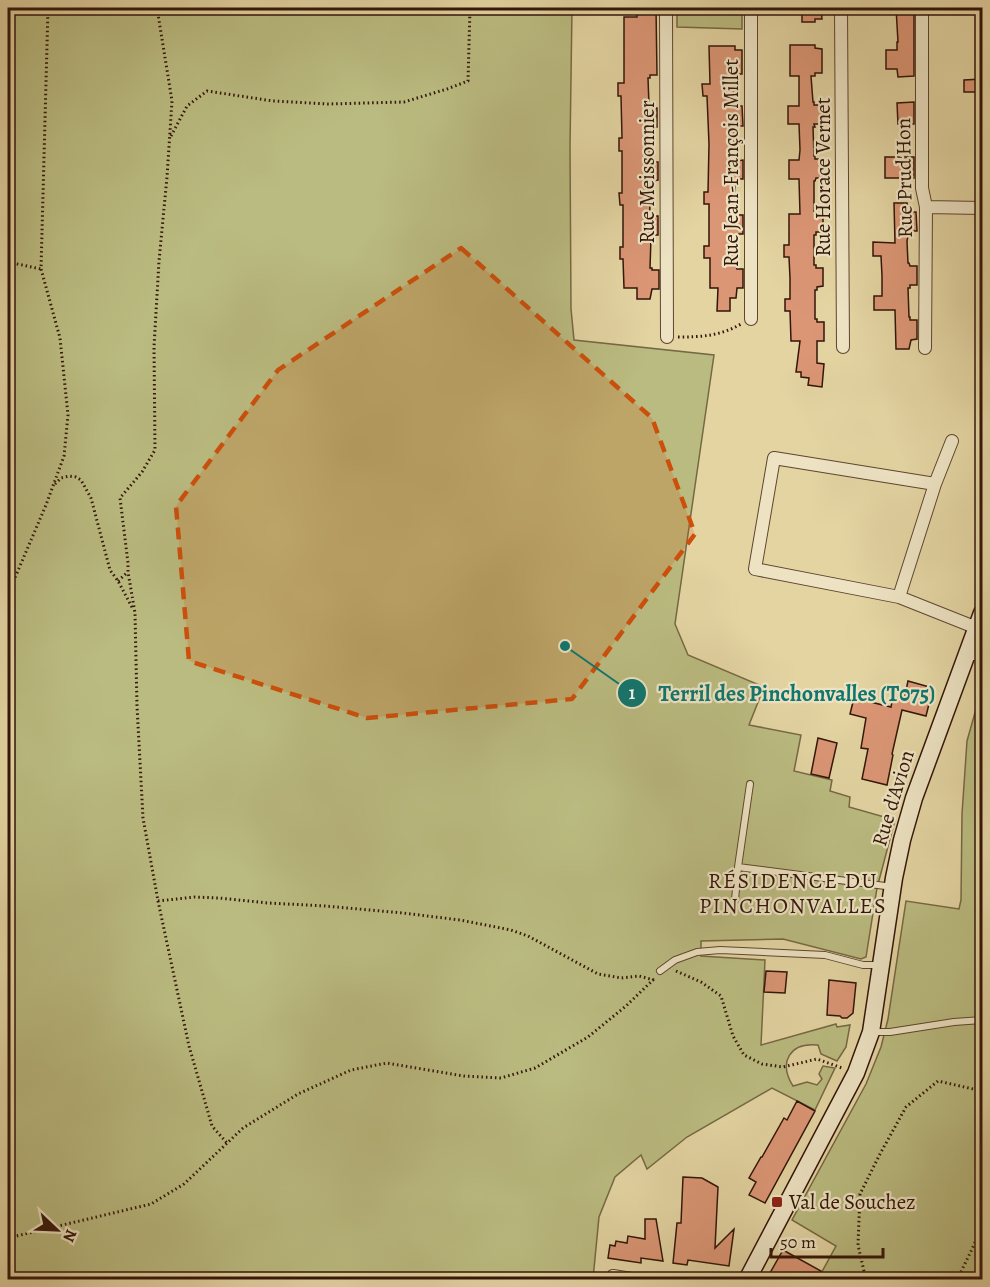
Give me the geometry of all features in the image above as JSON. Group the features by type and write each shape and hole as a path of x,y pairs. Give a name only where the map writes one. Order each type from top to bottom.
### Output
{"street":[{"name":"Rue Meissonnier","path":"666,8 667,337"},
{"name":"Rue Jean-François Millet","path":"751,8 751,319"},
{"name":"Rue Horace Vernet","path":"841,8 843,346"},
{"name":"Rue Prud'Hon","path":"922,8 922,188 926,207 925,348"},
{"path":"926,207 982,208"},
{"path":"899,597 935,484 952,441"},
{"path":"935,484 774,458 755,569 899,597 980,621"},
{"name":"Rue d'Avion","path":"747,1280 856,1073 871,1032 902,840 914,798 974,657 980,621"},
{"path":"613,1276 638,1280"}],"lane":[{"path":"735,900 750,784"},
{"path":"738,867 893,887"},
{"path":"660,971 675,960 697,951 720,950 825,956 863,966 881,965"},
{"path":"871,1032 890,1032 982,1020"}],"path":[{"path":"8,594 64,456 68,415 60,338 40,269 48,8"},
{"path":"158,8 172,101 154,347 155,450 142,472 120,498 135,613 143,818 189,1046 212,1126 227,1143"},
{"path":"167,177 169,141 187,106 207,91 273,101 328,104 404,102 468,81 470,8"},
{"path":"8,262 40,269"},
{"path":"667,337 714,336 751,319"},
{"path":"53,486 61,478 69,476 81,480 91,498 110,570 135,613"},
{"path":"118,581 128,572"},
{"path":"158,901 195,897 219,898 404,913 460,920 511,930 528,936 598,974 621,978 639,976 654,980"},
{"path":"8,1238 151,1204 184,1184 243,1128 298,1094 351,1070 387,1063 464,1076 501,1078 535,1068 588,1037 626,1006 654,980 660,971 676,971 701,982 721,996 733,1036 744,1055 762,1064 783,1067 817,1059 856,1073"},
{"path":"866,1280 858,1245 860,1194 906,1107 938,1081 982,1091"},
{"path":"957,1280 982,1225"}],"highlighted area":[{"path":"461,248 652,418 695,534 572,699 367,718 189,661 176,506 278,370"}],"green space":[{"path":"8,8 572,8 570,147 571,309 574,340 714,355 675,624 688,655 764,687 749,725 801,735 794,771 832,780 830,791 850,797 849,807 895,820 877,888 866,957 861,959 783,939 701,941 701,956 765,960 761,1045 836,1024 837,1027 850,1025 846,1047 837,1061 821,1054 818,1045 800,1047 789,1055 787,1069 793,1086 807,1082 817,1085 822,1079 819,1074 823,1066 835,1068 815,1110 772,1088 687,1137 647,1169 641,1155 615,1177 599,1217 593,1279 572,1276 571,1280 8,1279"},
{"path":"677,8 742,8 742,29 677,27"},
{"path":"982,688 982,1279 818,1279 836,1246 792,1220 866,1084 881,1047 888,1019 906,901 959,909 967,741"}],"building":[{"path":"636,8 656,8 657,75 650,75 648,78 649,105 650,108 657,108 657,127 650,127 651,130 649,130 649,159 651,162 658,162 658,180 649,183 650,213 651,216 658,216 658,235 652,235 651,238 650,268 659,270 659,289 652,289 650,299 637,299 637,288 624,288 623,259 620,259 620,247 623,247 623,205 620,205 619,193 622,193 622,151 619,151 619,138 622,138 621,96 618,96 618,83 624,83 624,17 637,17"},
{"path":"802,8 821,8 822,19 815,19 815,22 802,22"},
{"path":"896,8 914,8 914,76 898,77 897,69 886,69 886,50 897,50"},
{"path":"790,45 815,45 815,48 822,49 822,73 815,73 815,76 811,76 814,105 821,105 821,124 814,124 815,127 813,127 814,156 815,159 822,159 822,178 816,178 814,181 814,211 816,214 823,214 823,232 816,232 814,235 814,265 816,268 823,268 823,286 815,290 815,319 817,322 824,322 824,341 817,341 817,363 824,364 822,387 808,385 809,378 801,377 801,372 796,372 800,341 791,341 790,311 785,311 785,299 790,299 790,278 789,257 784,257 784,245 789,245 789,214 800,214 799,179 789,179 789,160 799,160 800,150 799,124 788,124 788,106 799,106 799,76 790,76"},
{"path":"709,46 735,46 735,50 742,50 742,74 735,74 733,77 734,103 735,106 742,106 743,126 734,128 734,151 736,161 743,160 743,179 736,179 735,182 735,212 737,215 743,215 743,234 737,234 735,237 736,266 737,269 743,269 743,288 737,288 736,298 730,298 730,311 717,311 718,288 710,288 710,258 704,258 704,246 709,246 709,204 704,204 704,192 708,192 709,144 707,96 703,96 702,84 710,84"},
{"path":"982,79 982,92 964,92 964,80"},
{"path":"914,102 914,124 898,124 897,103"},
{"path":"885,157 914,157 914,178 885,178"},
{"path":"894,203 907,203 909,212 916,212 917,231 909,231 907,241 908,263 910,266 917,266 917,285 910,285 908,288 909,317 910,320 917,320 917,339 911,340 909,349 896,349 895,310 874,310 874,296 882,296 882,276 881,256 873,256 873,242 895,243"},
{"path":"908,681 933,688 926,716 902,710 887,785 862,779 868,749 861,748 866,718 850,714 854,698 891,707 893,697 904,700"},
{"path":"818,738 837,743 829,778 811,774"},
{"path":"766,971 787,972 785,993 764,992"},
{"path":"829,980 856,983 853,1013 847,1018 827,1015"},
{"path":"797,1101 815,1111 765,1203 749,1195 756,1182 749,1178 784,1118 787,1120"},
{"path":"683,1177 702,1178 718,1187 715,1248 734,1229 729,1266 688,1260 687,1265 673,1263 677,1223 681,1223"},
{"path":"645,1219 656,1219 663,1261 641,1258 641,1263 608,1258 610,1245 615,1246 616,1241 627,1243 628,1236 645,1239"},
{"path":"783,1250 821,1271 817,1280 766,1280"}],"place":[{"name":"Terril des Pinchonvalles (T075)","path":"565,646"},
{"name":"Val de Souchez","path":"777,1202"}],"district":[{"name":"RÉSIDENCE DU PINCHONVALLES","path":"793,894"}]}
